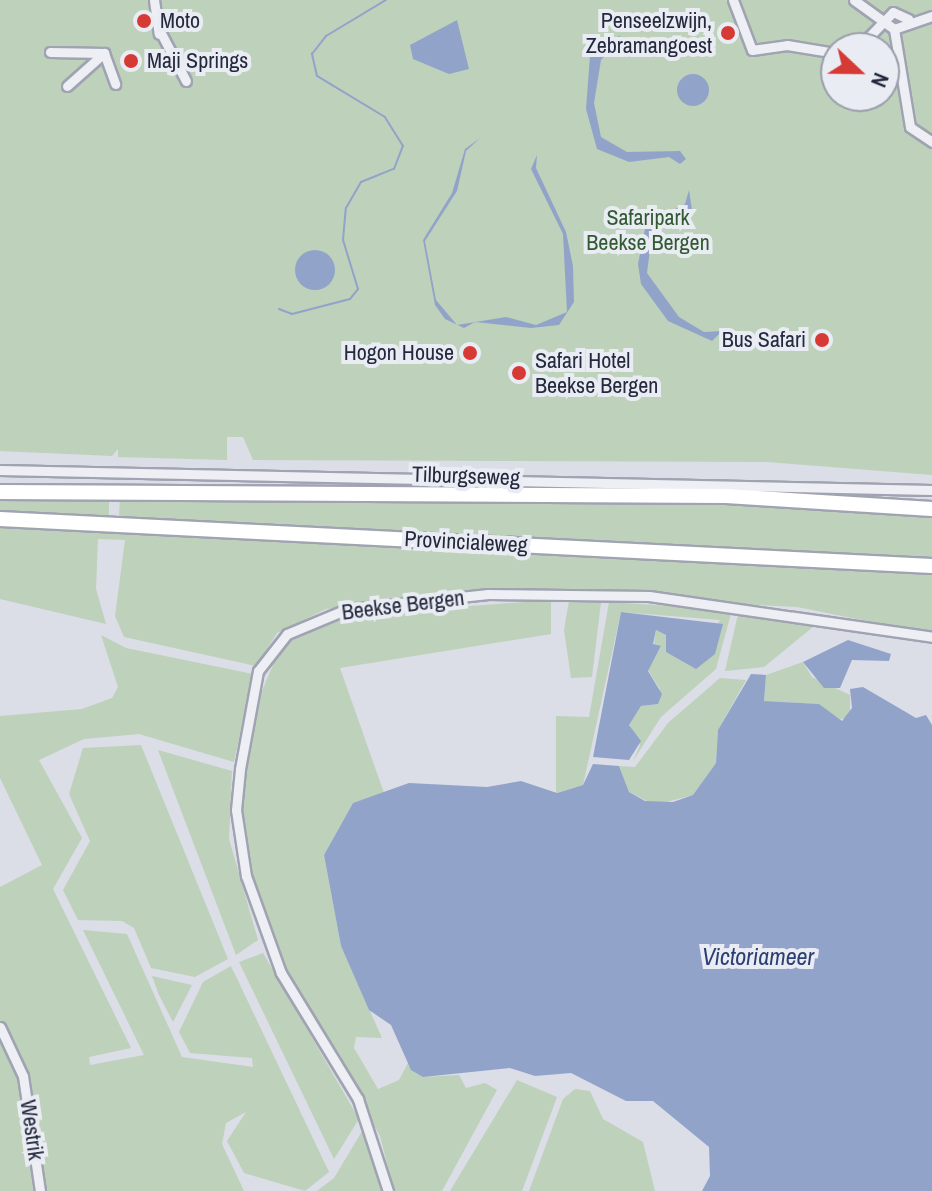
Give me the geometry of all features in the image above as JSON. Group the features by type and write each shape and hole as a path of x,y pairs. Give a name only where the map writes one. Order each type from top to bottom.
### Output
{"highway":[{"name":"Provincialeweg","path":"0,492 726,496 932,509"},
{"name":"Provincialeweg","path":"0,519 932,566"}],"street":[{"path":"154,0 159,34 186,81"},
{"path":"733,0 745,40 752,50 820,50"},
{"path":"854,0 890,26"},
{"path":"928,140 907,115 890,26 893,12 908,19 932,16"},
{"path":"878,32 890,26"},
{"path":"50,52 104,53"},
{"path":"104,53 115,84"},
{"path":"67,86 104,53"},
{"name":"Tilburgseweg","path":"0,470 932,490"},
{"name":"Beekse Bergen","path":"388,1191 358,1099 281,973 246,876 236,810 240,769 258,671 287,634 347,609 488,594 649,596 932,637"},
{"name":"Westrik","path":"0,1027 23,1076 40,1191"}],"green space":[{"name":"Safaripark Beekse Bergen","path":"0,0 932,0 932,475 767,462 253,460 243,437 227,437 227,460 118,457 118,449 112,456 0,451"},
{"path":"0,496 109,497 109,518 0,512"},
{"path":"120,497 729,502 932,515 932,561 119,519"},
{"path":"0,525 932,575 932,634 797,607 497,591 326,609 277,633 256,666 124,637 115,616 125,540 98,539 96,589 106,624 0,599"},
{"path":"551,600 551,634 340,668 384,793 353,803 324,855 341,946 382,1038 356,1037 354,1048 378,1089 399,1080 408,1063 423,1077 459,1075 466,1088 485,1083 497,1090 442,1191 394,1191 380,1136 285,969 254,883 239,810 256,705 281,646 341,616"},
{"path":"569,601 601,602 592,677 571,678 564,630"},
{"path":"609,602 732,610 716,669 661,717 633,761 640,745 629,724 641,706 657,704 660,689 648,670 661,647 654,644 656,630 666,635 666,652 692,665 720,620 621,612 583,785 556,793 556,716 589,717"},
{"path":"739,610 819,622 764,667 725,671"},
{"path":"101,635 126,648 253,674 234,762 139,734 84,739 39,760 82,838 53,889 131,1048 89,1057 90,1065 144,1055 83,930 127,934 182,1057 253,1067 252,1058 190,1053 179,1032 203,982 231,966 329,1172 305,1191 244,1173 227,1141 246,1112 226,1123 222,1144 244,1191 0,1191 0,887 42,865 0,778 0,716 82,709 112,698 118,687"},
{"path":"803,662 812,677 850,695 850,718 836,720 819,704 764,701 766,675"},
{"path":"720,678 746,680 718,730 716,763 693,795 655,805 629,792 619,766 635,767 668,723"},
{"path":"141,745 228,959 195,977 151,968 134,928 122,921 78,920 63,890 90,841 69,794 83,748"},
{"path":"158,750 232,771 229,839 258,940 236,955"},
{"path":"263,953 359,1119 334,1159 239,962"},
{"path":"152,976 192,985 173,1022 159,995"},
{"path":"517,1080 557,1097 522,1191 450,1191"},
{"path":"575,1089 590,1091 603,1119 643,1142 655,1191 529,1191 563,1099"},
{"path":"364,1128 381,1191 317,1191 334,1178"}],"water":[{"path":"457,20 469,69 449,74 413,59 410,45"},
{"path":"619,36 639,45 613,46 601,60 594,103 601,137 627,152 680,151 686,159 680,164 669,157 629,162 597,149 586,109 590,56"},
{"path":"693,74 704,79 709,90 704,101 693,106 682,101 677,90 682,79"},
{"path":"480,138 466,151 457,191 425,241 436,300 457,324 445,319 435,305 423,240 452,193 465,149"},
{"path":"537,155 536,168 566,232 573,266 574,302 559,325 531,328 475,322 506,317 536,325 567,312 563,234 531,169"},
{"path":"689,190 692,210 652,233 647,273 679,317 704,332 722,331 712,341 668,321 641,284 638,264 646,224 685,204"},
{"path":"315,250 329,256 335,270 329,284 315,290 301,284 295,270 301,256"},
{"path":"621,612 723,624 715,654 696,669 666,652 666,635 656,630 653,644 661,646 648,671 662,694 658,704 641,706 629,725 641,741 629,760 593,757"},
{"path":"848,640 891,654 889,661 852,660 840,688 824,688 803,662"},
{"name":"Victoriameer","path":"751,674 766,675 764,701 819,704 842,721 852,708 850,689 863,687 916,718 926,715 932,725 932,1191 702,1191 710,1176 709,1147 653,1101 626,1101 571,1073 535,1076 510,1068 423,1077 411,1070 391,1025 369,1010 341,946 324,855 353,803 409,783 487,787 521,781 557,793 583,785 593,764 619,766 629,792 645,801 673,802 693,795 716,763 718,730"}],"waterway":[{"path":"279,309 292,314 350,299 358,289 343,240 346,208 361,182 394,169 403,146 385,117 317,76 312,54 326,36 386,0"}],"place":[{"name":"Moto","path":"144,21"},
{"name":"Penseelzwijn, Zebramangoest","path":"728,33"},
{"name":"Maji Springs","path":"131,61"},
{"name":"Bus Safari","path":"822,340"},
{"name":"Hogon House","path":"470,353"},
{"name":"Safari Hotel Beekse Bergen","path":"519,373"}]}
